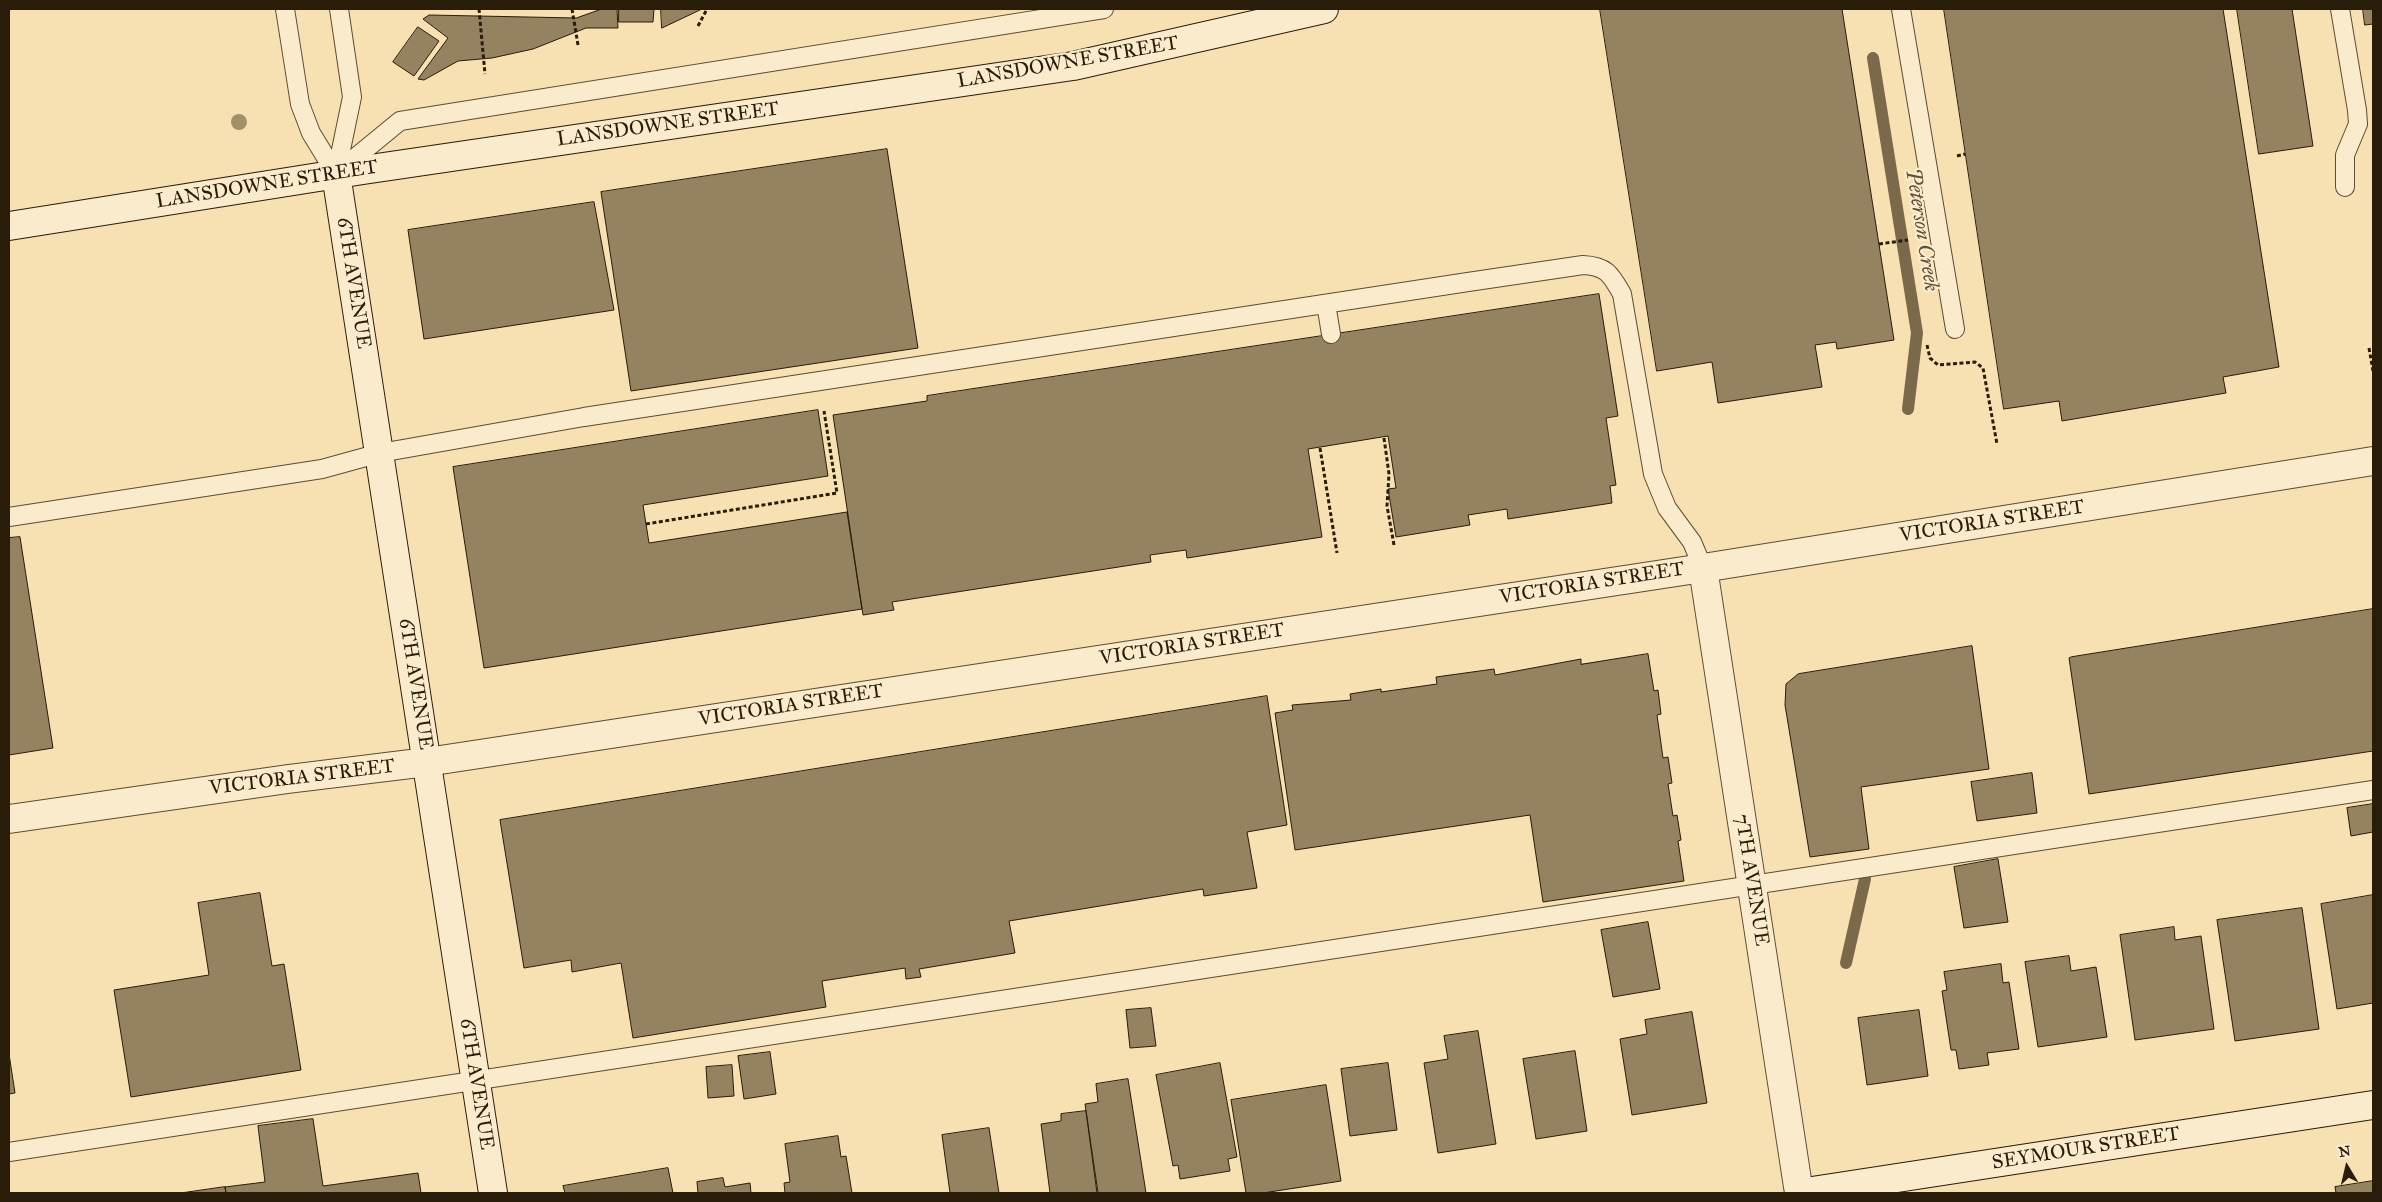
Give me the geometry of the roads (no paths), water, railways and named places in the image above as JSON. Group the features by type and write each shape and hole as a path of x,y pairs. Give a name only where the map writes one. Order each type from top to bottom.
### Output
{"street":[{"name":"LANSDOWNE STREET","path":"9,226 336,174 1073,66 1324,9"},
{"name":"6TH AVENUE","path":"336,174 493,1193"},
{"name":"VICTORIA STREET","path":"9,820 288,779 427,762 1703,568 2373,461"},
{"name":"7TH AVENUE","path":"1703,568 1799,1193"},
{"name":"SEYMOUR STREET","path":"1799,1193 2373,1105"}],"lane":[{"path":"285,9 300,104 311,134 336,174"},
{"path":"336,174 400,121 1104,9"},
{"path":"1901,9 1955,329"},
{"path":"2340,9 2358,124 2346,155 2344,187"},
{"path":"336,174 352,97 344,11"},
{"path":"9,517 322,470 380,453 584,417 1583,265 1599,266 1611,275 1622,294 1653,474 1667,508 1692,542 1703,568"},
{"path":"1326,304 1330,334"},
{"path":"9,1152 2373,790"}],"waterway":[{"name":"Peterson Creek","path":"1873,58 1917,333 1908,409"},
{"name":"Peterson Creek","path":"1846,963 1865,879"}]}
